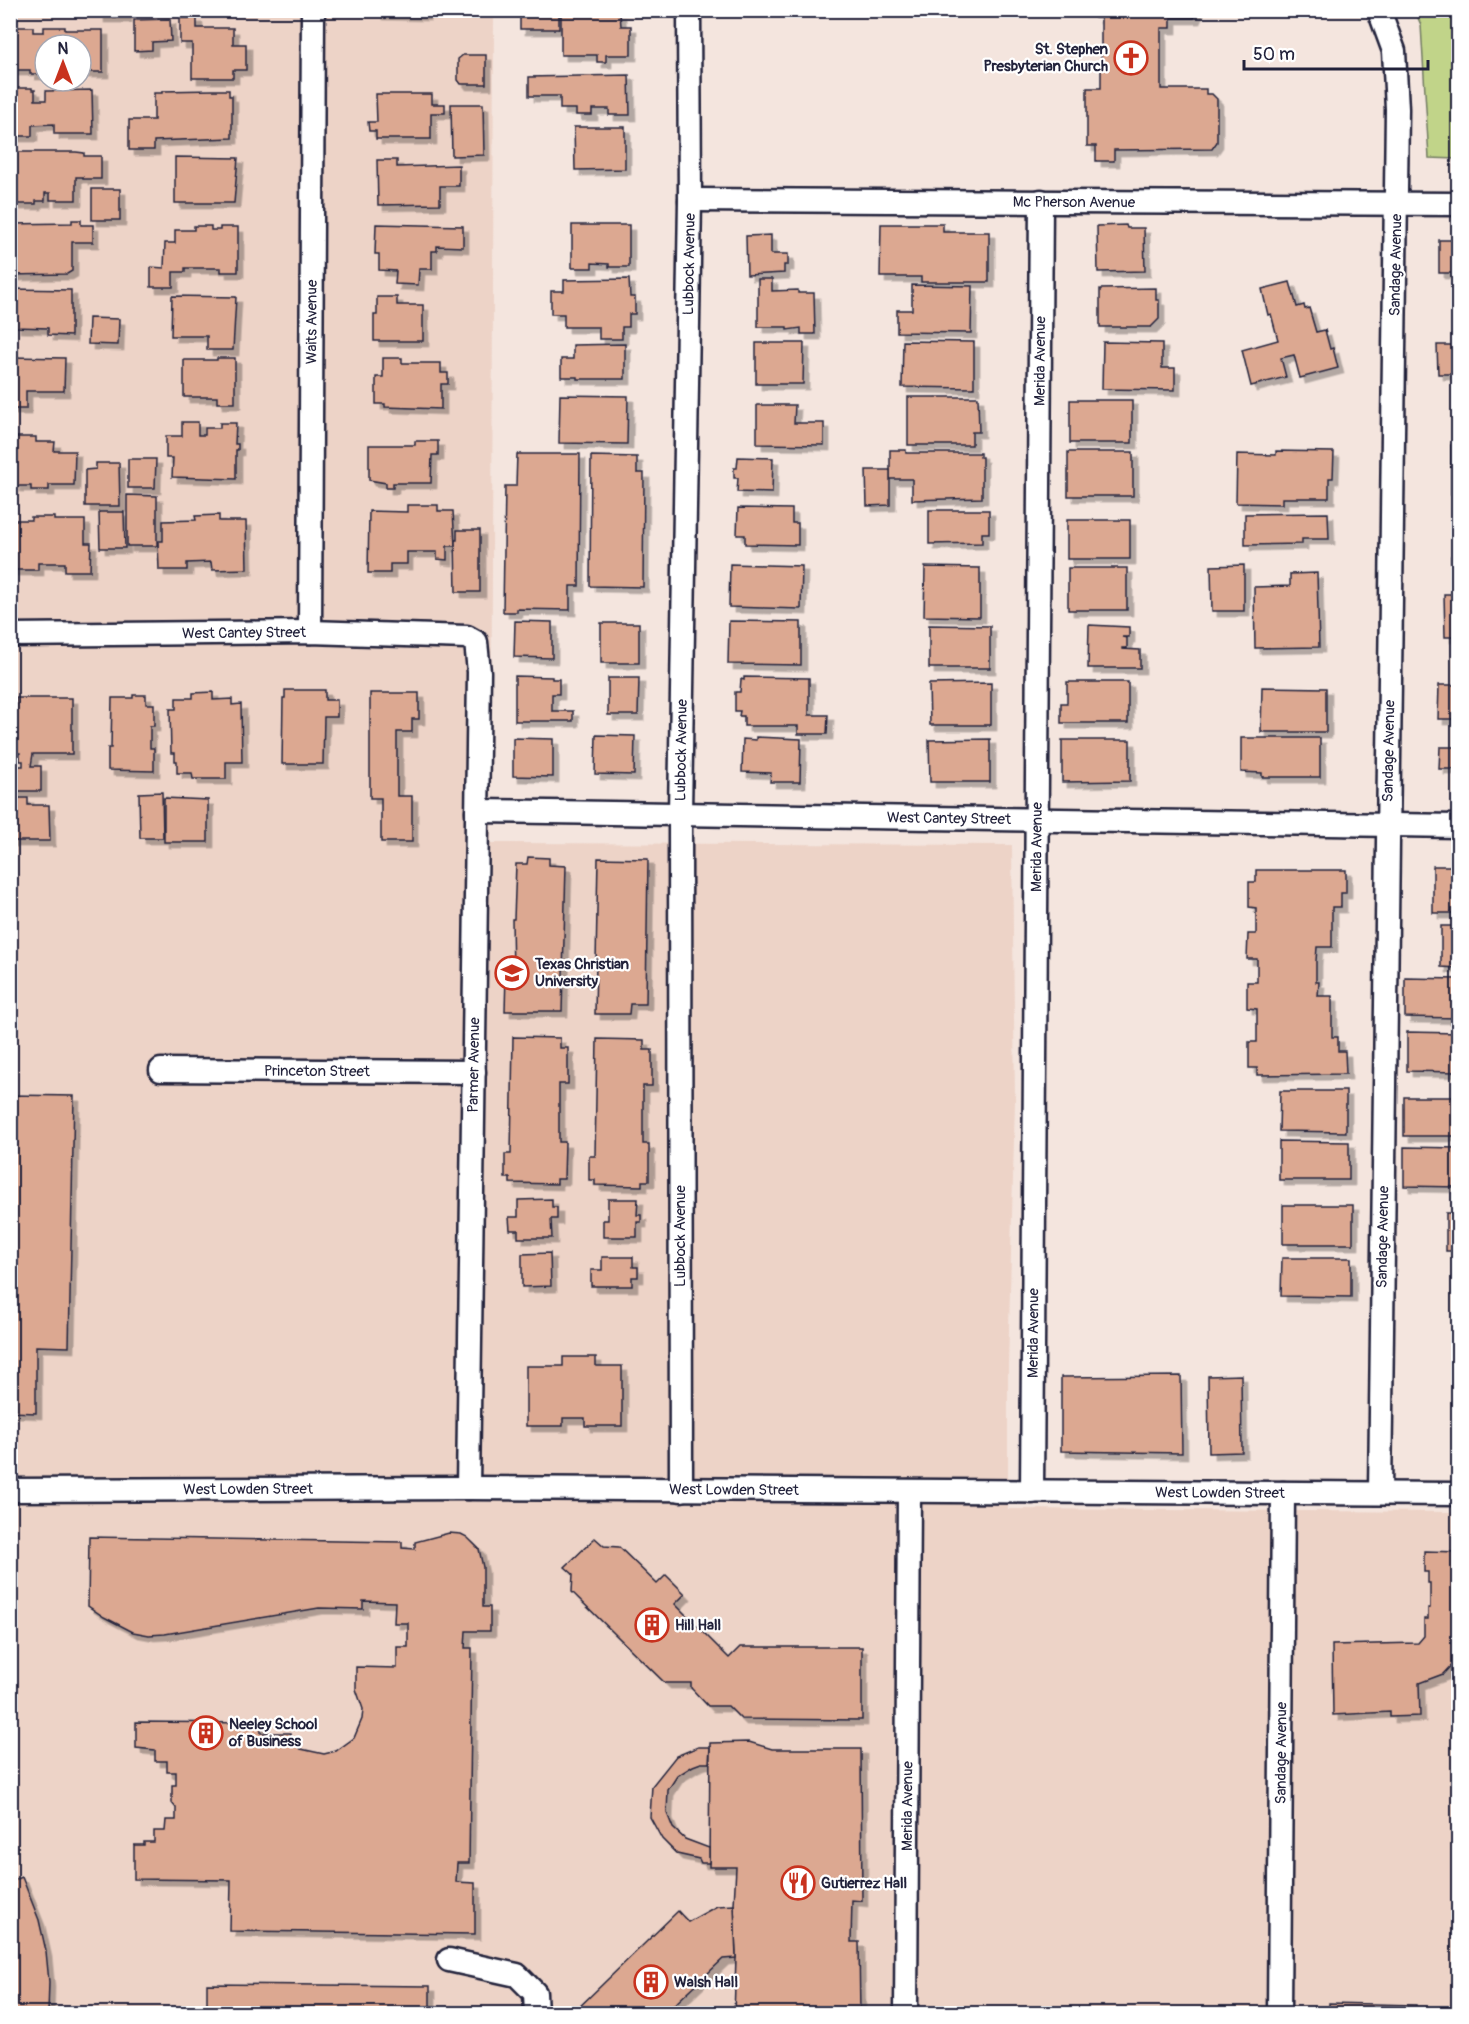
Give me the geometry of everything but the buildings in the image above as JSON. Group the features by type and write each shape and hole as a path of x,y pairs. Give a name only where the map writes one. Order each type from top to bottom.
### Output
{"street":[{"name":"Waits Avenue","path":"310,632 313,10"},
{"name":"Lubbock Avenue","path":"681,1490 680,813 690,200 689,10"},
{"name":"Sandage Avenue","path":"1379,10 1394,51 1397,109 1380,1493"},
{"name":"Mc Pherson Avenue","path":"690,200 1458,204"},
{"name":"Merida Avenue","path":"1032,1492 1041,201"},
{"name":"West Cantey Street","path":"10,635 310,632 467,637 476,642"},
{"name":"Parmer Avenue","path":"468,1488 479,672 476,642"},
{"name":"West Cantey Street","path":"477,811 1458,826"},
{"name":"Princeton Street","path":"161,1070 474,1072"},
{"name":"West Lowden Street","path":"10,1490 468,1488 1458,1494"},
{"name":"Merida Avenue","path":"906,2013 909,1491"},
{"name":"Sandage Avenue","path":"1279,2013 1283,1493"},
{"path":"449,1960 517,1975 535,1993 537,2013"}],"shaded area":[{"name":"Texas Christian University","path":"11,11 494,11 491,843 1012,845 1015,1101 1008,1367 1008,1509 1458,1512 1458,2013 11,2014"}],"green space":[{"path":"1415,11 1458,11 1458,159 1429,158 1421,25"}],"place":[{"name":"St. Stephen Presbyterian Church","path":"1131,58"},
{"name":"Texas Christian University","path":"512,973"},
{"name":"Hill Hall","path":"652,1625"},
{"name":"Neeley School of Business","path":"206,1733"},
{"name":"Gutierrez Hall","path":"798,1883"},
{"name":"Walsh Hall","path":"651,1982"}]}
